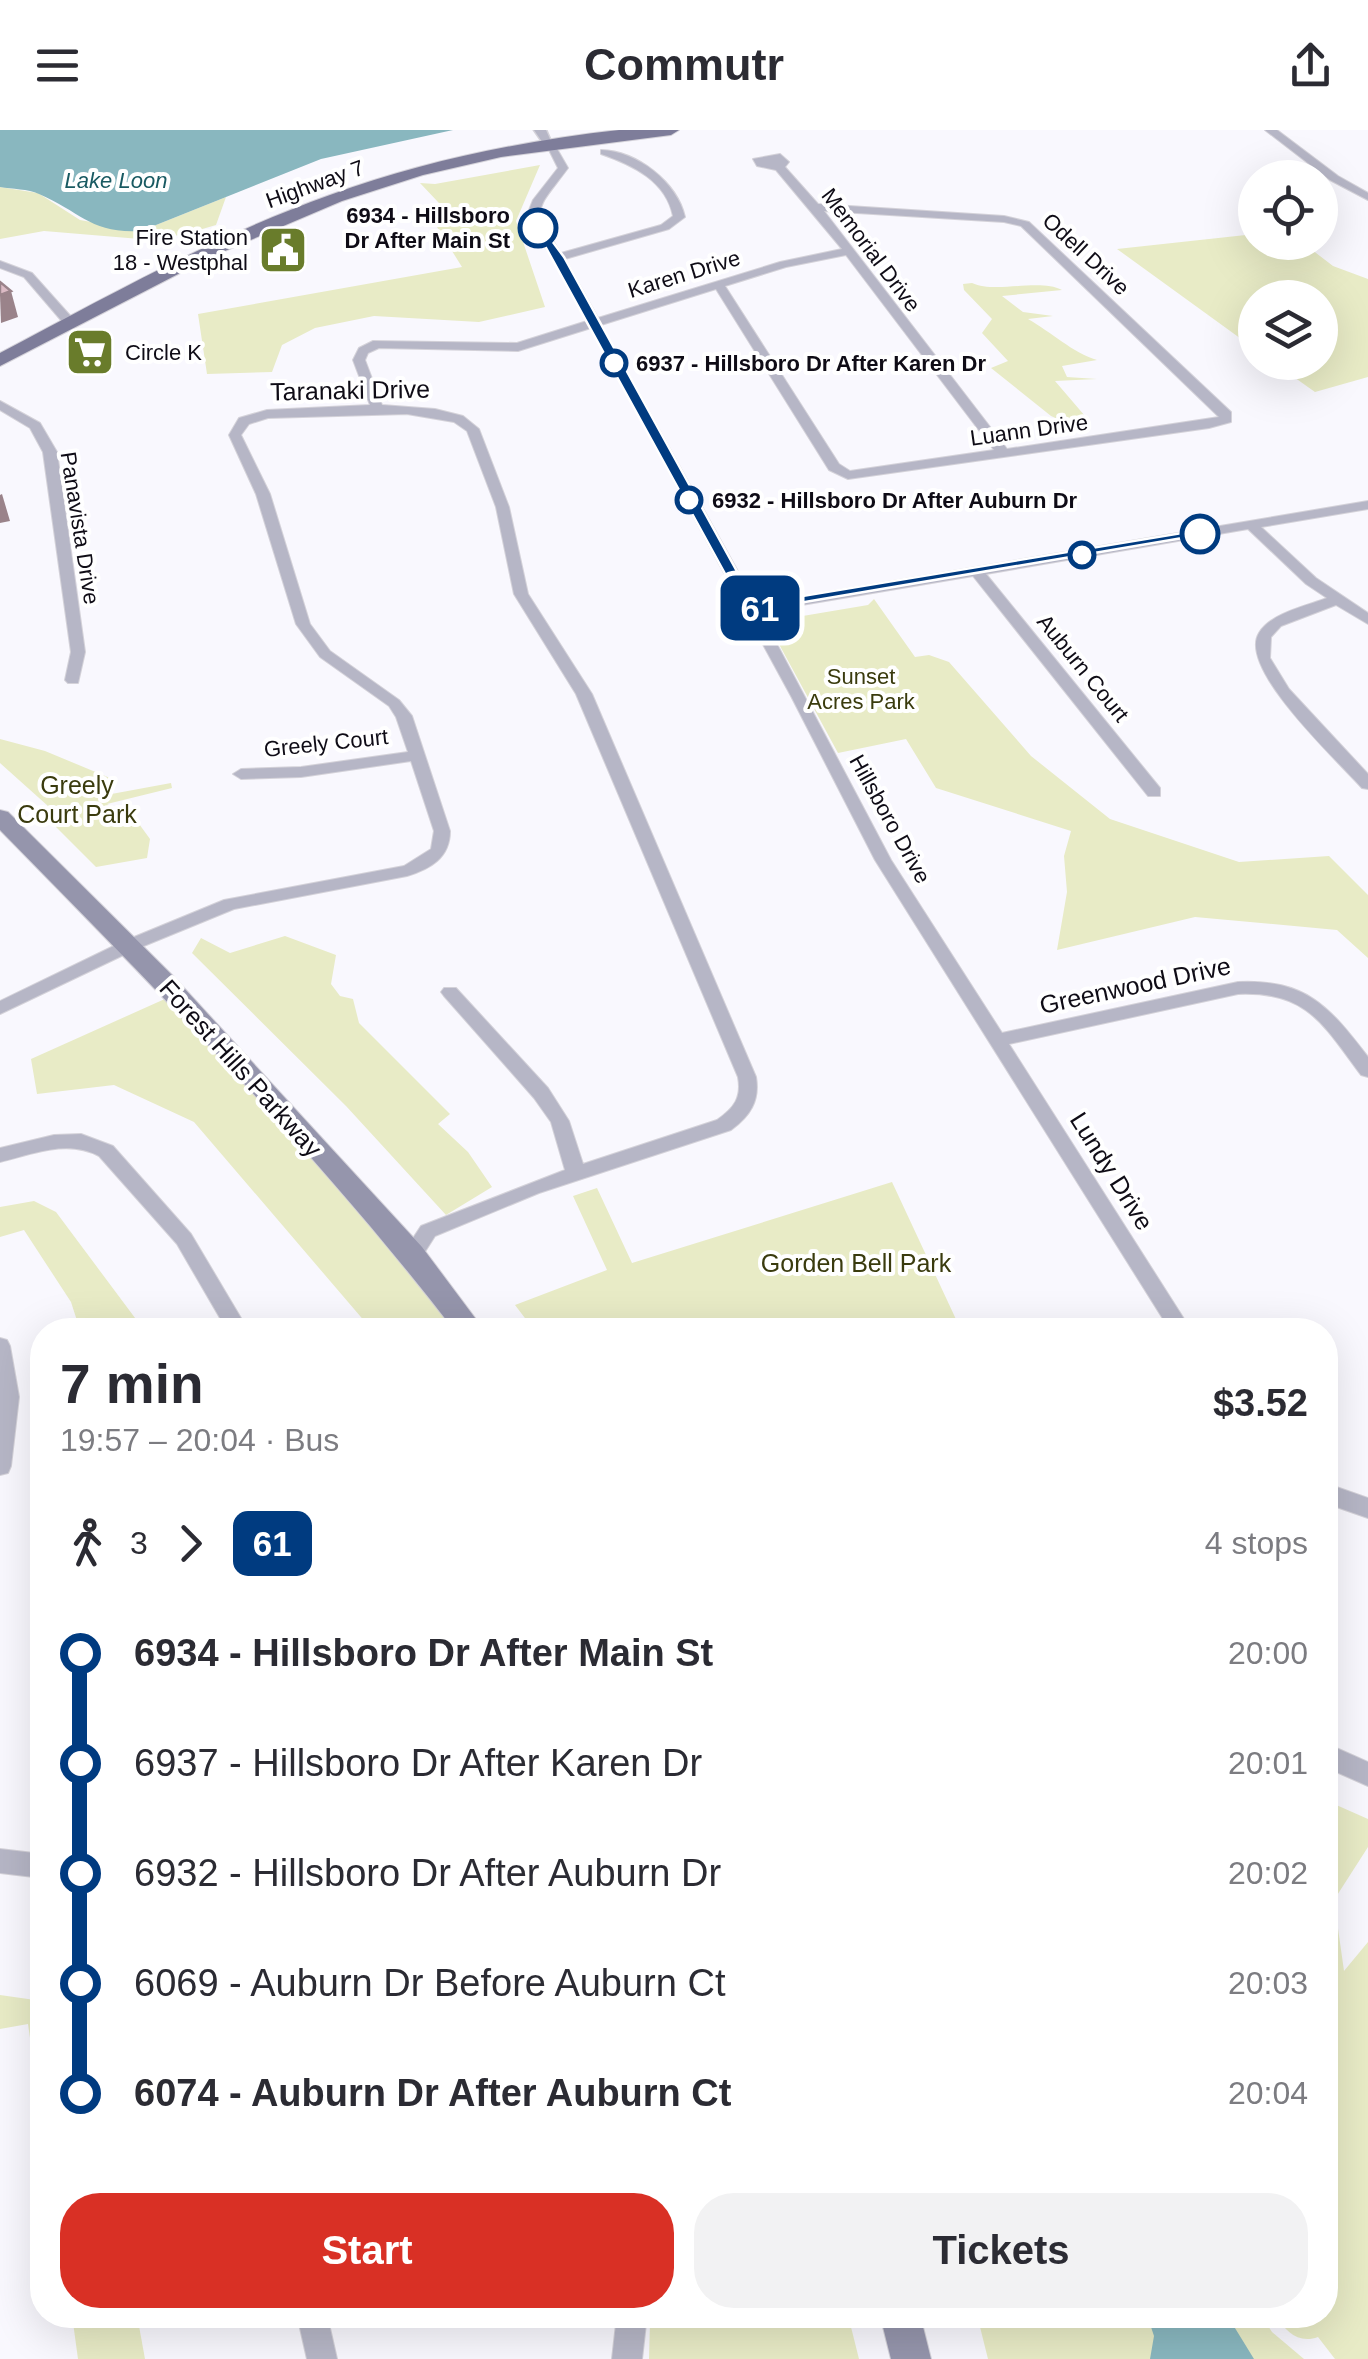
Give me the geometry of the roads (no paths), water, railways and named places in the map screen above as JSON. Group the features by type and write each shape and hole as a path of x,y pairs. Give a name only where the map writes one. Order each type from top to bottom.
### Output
{"main road":[{"name":"Highway 7","path":"0,360 304,210 376,185 507,152 543,134 601,144 672,130"},
{"path":"507,152 560,160 601,144"},
{"name":"Forest Hills Parkway","path":"0,818 128,946 412,1255 461,1318"},
{"path":"903,2328 911,2359"}],"street":[{"path":"1270,130 1337,180 1368,197"},
{"path":"543,134 560,160"},
{"path":"558,257 665,227 679,217 672,195 656,179 601,144"},
{"name":"Hillsboro Drive","path":"560,160 561,174 538,200 534,215 538,228 558,257 751,609 884,860 998,1040"},
{"name":"Memorial Drive","path":"780,167 1004,454"},
{"name":"Odell Drive","path":"814,207 1004,219 1025,224 1224,412 1226,419"},
{"name":"Karen Drive","path":"378,411 359,360 371,346 395,342 509,348 784,264 846,252"},
{"path":"0,264 28,275 70,323"},
{"name":"Luann Drive","path":"719,285 838,471 868,475 1226,419"},
{"name":"Panavista Drive","path":"0,405 35,426 50,452 78,652 72,680"},
{"name":"Taranaki Drive","path":"128,946 230,904 407,872 426,864 441,848 443,838 408,724 394,703 325,654 308,633 290,590 256,475 235,437 238,426 261,415 378,411 444,414 461,419 473,430 505,516 514,578 584,694 749,1086 746,1104 724,1125 576,1173 428,1231 412,1255"},
{"path":"751,609 1368,505"},
{"path":"1250,524 1284,558 1368,620"},
{"name":"Auburn Court","path":"977,572 1154,792"},
{"path":"1336,600 1276,623 1264,636 1263,658 1283,690 1368,784"},
{"name":"Greely Court","path":"241,774 301,772 417,755"},
{"path":"0,1008 128,946"},
{"name":"Greenwood Drive","path":"998,1040 1238,988 1276,986 1304,996 1368,1070"},
{"path":"450,992 541,1092 560,1121 576,1173"},
{"name":"Lundy Drive","path":"998,1040 1172,1318"},
{"path":"0,1155 64,1140 88,1142 106,1151 184,1238 231,1318"},
{"path":"0,1346 8,1397 0,1466"},
{"path":"1338,1498 1368,1508"},
{"path":"1338,1761 1368,1774"},
{"path":"0,1861 30,1865"},
{"path":"315,2328 322,2359"},
{"path":"627,2359 631,2328"}],"water":[{"name":"Lake Loon","path":"0,130 453,130 321,159 141,231 124,231 98,225 35,192 0,187"},
{"path":"1151,2328 1235,2328 1254,2359 1150,2359 1154,2336"}],"place":[{"name":"6934 - Hillsboro Dr After Main St","path":"538,228"},
{"name":"Fire Station 18 - Westphal","path":"283,250"},
{"name":"Circle K","path":"90,352"},
{"name":"6937 - Hillsboro Dr After Karen Dr","path":"614,363"},
{"name":"6932 - Hillsboro Dr After Auburn Dr","path":"689,500"}],"park label":[{"name":"Sunset Acres Park","path":"861,688"},
{"name":"Greely Court Park","path":"77,800"},
{"name":"Gorden Bell Park","path":"856,1263"}]}
